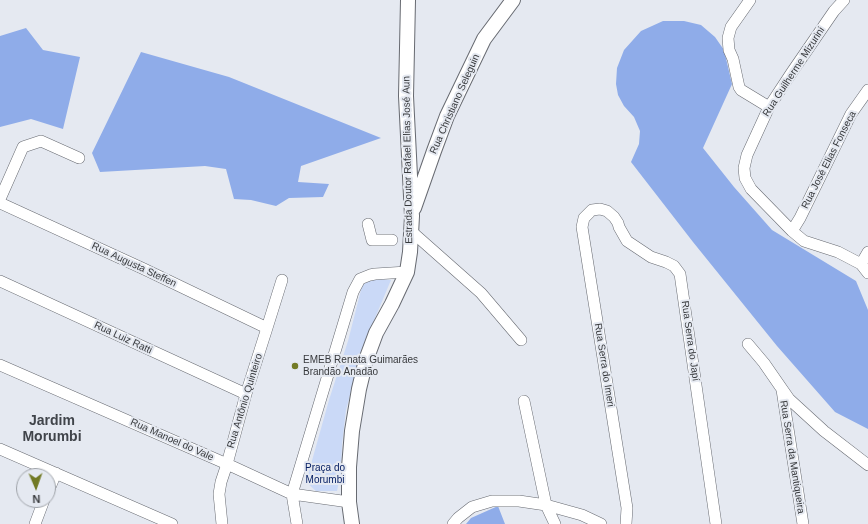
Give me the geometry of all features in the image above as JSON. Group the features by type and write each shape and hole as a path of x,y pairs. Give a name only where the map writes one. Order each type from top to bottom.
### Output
{"main road":[{"name":"Estrada Doutor Rafael Elias José Aun","path":"352,524 348,502 349,467 352,431 359,389 366,360 376,333 407,272 410,252 412,216 406,96 408,0"},
{"name":"Rua Christiano Seleguin","path":"412,216 447,116 484,39 513,0"},
{"path":"408,152 422,155 434,150"}],"street":[{"path":"750,0 732,27 728,38 729,50 733,59 741,90 769,108"},
{"name":"Rua Guilherme Mizurini","path":"844,0 834,11 769,108 747,155 744,168 745,178 751,189 792,231 804,241 838,252 861,264 868,273"},
{"name":"Rua José Elias Fonseca","path":"792,231 800,218 851,114 868,90"},
{"path":"0,200 24,146 41,141 80,158"},
{"name":"Rua Augusta Steffen","path":"0,203 144,269 267,328"},
{"name":"Rua Serra do Japí","path":"592,210 600,209 607,211 618,223 627,241 651,257 674,266 680,274 716,524"},
{"name":"Rua Serra do Imeri","path":"592,210 584,218 582,227 627,508 626,524"},
{"path":"368,224 372,240 392,240"},
{"path":"411,231 481,293 521,340"},
{"path":"861,264 868,252"},
{"path":"297,524 292,494 353,292 360,279 370,275 407,272"},
{"name":"Rua Antônio Quinteiro","path":"222,524 219,494 221,482 246,394 282,280"},
{"name":"Rua Luiz Ratti","path":"0,281 246,394"},
{"path":"748,344 764,363 789,399 824,431 868,465"},
{"name":"Rua Manoel do Vale","path":"0,365 292,494 348,502"},
{"name":"Rua Serra da Mantiqueira","path":"782,389 803,524"},
{"path":"524,402 546,505 555,524"},
{"path":"0,449 44,468"},
{"path":"56,473 172,524"},
{"path":"453,524 472,507 492,501 519,501 546,505 582,515 601,524"},
{"path":"34,524 41,508"}],"green space":[{"name":"Praça do Morumbi","path":"370,279 391,280 362,349 346,410 342,444 341,472 337,491 316,491 306,482 329,400 348,341 362,286"}],"shaded area":[{"path":"663,21 684,21 701,25 715,37 724,50 732,84 703,148 734,187 772,230 856,281 868,310 868,429 835,412 777,346 631,162 639,144 640,131 634,117 624,106 618,95 616,84 617,68 624,50 641,31"},
{"path":"26,28 43,50 80,57 63,129 31,119 0,127 0,36"},
{"path":"141,52 229,77 381,138 301,166 298,182 329,184 323,197 289,198 276,206 251,200 234,199 226,169 205,166 100,172 92,153"},
{"path":"498,506 505,524 466,524 471,518"}],"place":[{"name":"EMEB Renata Guimarães Brandão Anadão","path":"295,366"}],"district":[{"name":"Jardim Morumbi","path":"52,430"}]}
